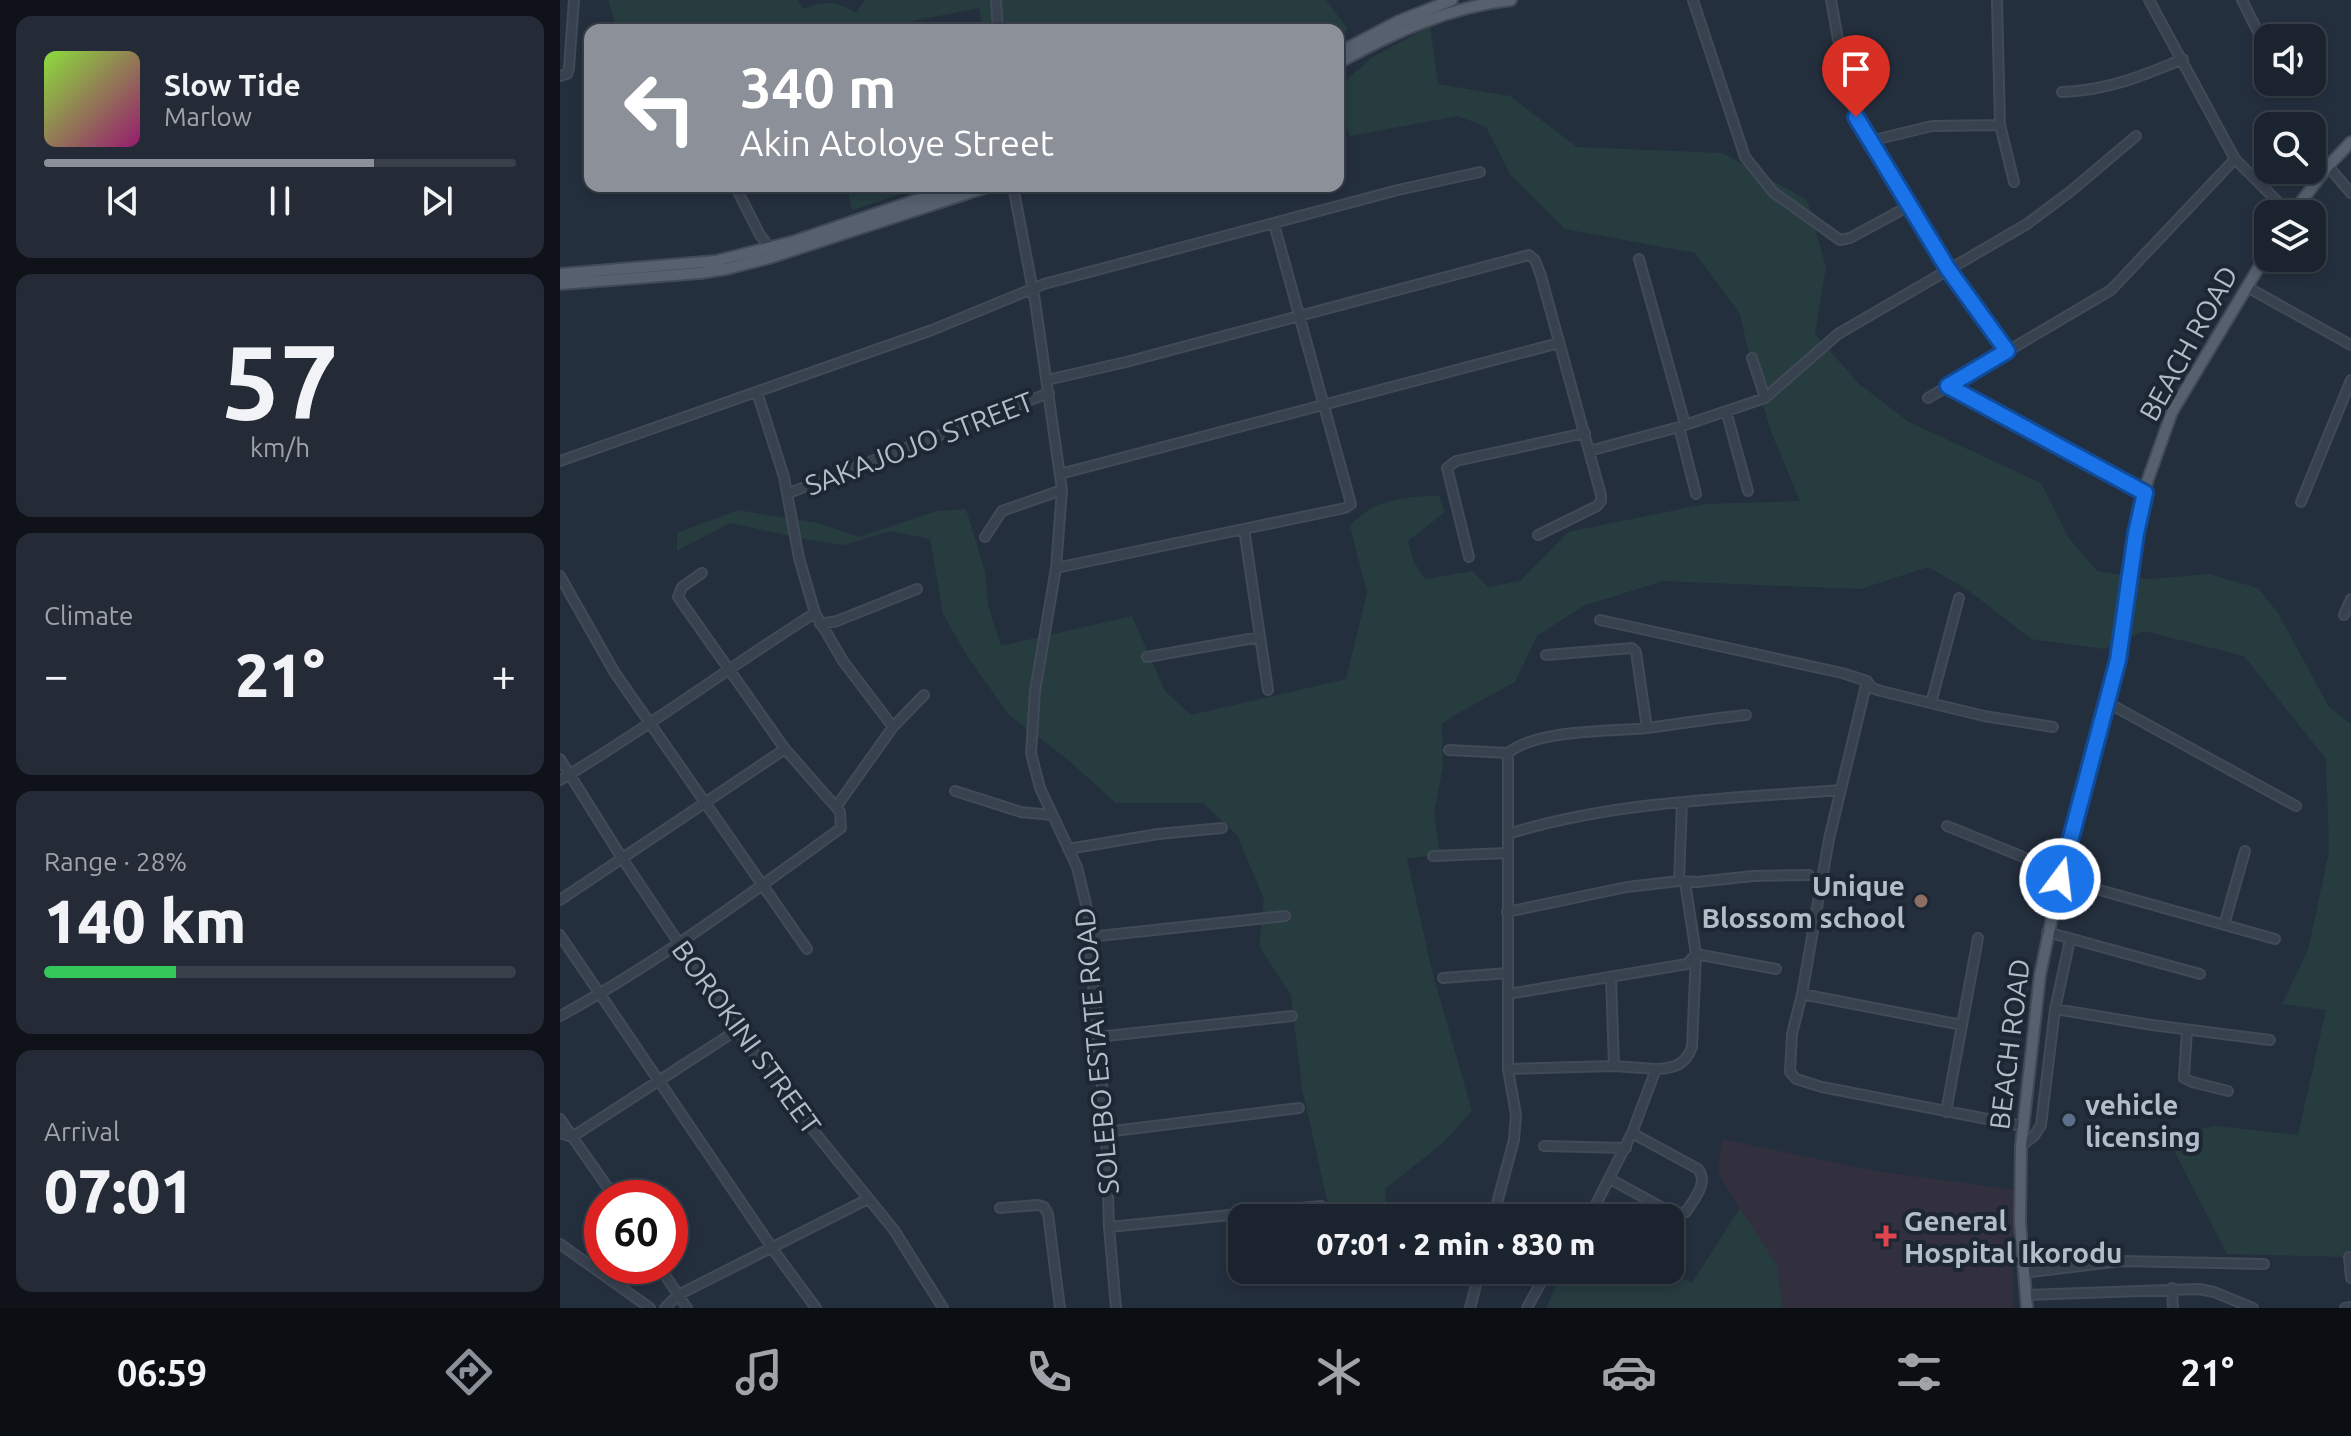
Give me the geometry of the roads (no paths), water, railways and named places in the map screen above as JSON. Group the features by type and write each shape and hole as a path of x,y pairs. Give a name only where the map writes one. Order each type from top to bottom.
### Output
{"main road":[{"path":"1344,50 1399,21 1452,0"},
{"path":"1344,60 1437,16 1465,7 1511,0"},
{"path":"2302,200 2351,142"},
{"path":"560,274 716,261 770,248 940,192"},
{"path":"560,284 726,269 769,258 970,192"},
{"name":"BEACH ROAD","path":"2027,1308 2020,1223 2021,1146 2047,932 2118,660 2136,533 2145,493 2172,412 2256,272"}],"street":[{"path":"560,76 567,74 569,68 574,0"},
{"path":"996,0 998,24"},
{"path":"1693,0 1745,157 1773,192 1840,240 1850,238 1909,206"},
{"path":"1831,0 1844,73 1856,117 1948,269 2007,351"},
{"path":"1997,0 2000,125 2014,182"},
{"path":"2149,0 2235,159 2277,200"},
{"path":"2242,0 2254,24"},
{"path":"2062,92 2094,91 2183,59"},
{"path":"1870,141 1932,126 2000,125"},
{"path":"1589,451 1682,426 1765,398 1838,334 2049,208 2136,136"},
{"path":"1928,398 2111,290 2235,159"},
{"path":"2328,166 2351,193"},
{"path":"560,461 932,330 1032,289 1398,190 1480,172"},
{"path":"738,192 770,248"},
{"name":"SOLEBO ESTATE ROAD","path":"1014,192 1047,380 1062,490 1056,568 1035,691 1031,753 1040,788 1077,867 1090,921 1116,1308"},
{"path":"1056,568 1345,508 1351,504 1274,224"},
{"path":"1047,380 1126,362 1529,255 1535,260 1541,276 1601,501 1538,535"},
{"path":"1639,259 1682,426 1696,494"},
{"path":"2247,287 2351,345"},
{"path":"1060,474 1559,343"},
{"path":"1752,358 1765,398"},
{"path":"2301,502 2351,380"},
{"path":"1948,386 2145,493"},
{"path":"757,392 789,493 799,558 815,613 843,661 893,727"},
{"name":"SAKAJOJO STREET","path":"789,493 1049,393"},
{"path":"1726,411 1748,491"},
{"path":"1469,557 1447,468 1456,461 1585,433"},
{"path":"985,537 1002,511 1062,490"},
{"path":"1244,529 1268,690"},
{"path":"560,1016 678,944 841,828 840,812 785,749 678,597 682,587 702,573"},
{"path":"560,576 606,658 807,949"},
{"path":"820,624 837,621 917,589"},
{"path":"1931,703 1959,598"},
{"path":"2344,615 2351,599"},
{"path":"560,780 651,724 815,613"},
{"path":"1600,620 1842,673 1867,681 1872,688 1984,716 2053,727"},
{"path":"1147,657 1260,637"},
{"path":"1546,655 1632,648 1636,652 1647,728"},
{"path":"1867,681 1839,790 1792,1034 1790,1072 1796,1079 1822,1087 2023,1126"},
{"path":"836,807 893,727 924,695"},
{"path":"2108,703 2296,806"},
{"path":"1449,750 1508,753 1532,741 1746,715"},
{"path":"560,900 785,749"},
{"path":"1497,1204 1514,1140 1516,1115 1508,1069 1508,753"},
{"name":"BOROKINI STREET","path":"560,759 737,1030 900,1239 943,1308"},
{"path":"1508,834 1545,822 1596,812 1839,790"},
{"path":"955,791 1021,812 1052,815"},
{"path":"1508,1069 1674,1068 1688,1056 1692,1047 1696,954 1682,881 1682,803"},
{"path":"1947,826 2021,856 2059,882 2275,939"},
{"path":"1068,849 1158,834 1222,828"},
{"path":"2224,925 2245,851"},
{"path":"1433,856 1507,853"},
{"path":"1507,912 1627,887 1809,875"},
{"path":"1089,937 1285,916"},
{"path":"2047,932 2200,974"},
{"path":"560,935 816,1308"},
{"path":"1946,1112 1978,938"},
{"path":"2021,1146 2034,1136 2041,1125 2055,1009 2070,940"},
{"path":"1696,954 1776,969"},
{"path":"1508,994 1687,964 1696,954"},
{"path":"1443,978 1508,973"},
{"path":"1611,977 1614,1066"},
{"path":"1802,994 1962,1025"},
{"path":"2055,1009 2270,1040"},
{"path":"1097,1037 1292,1016"},
{"path":"572,1137 737,1030"},
{"path":"2187,1030 2184,1078 2228,1091"},
{"path":"1597,1204 1626,1148 1656,1069"},
{"path":"1106,1132 1299,1108"},
{"path":"560,1119 602,1180"},
{"path":"560,1133 572,1137"},
{"path":"1610,1179 1674,1214 1686,1212 1703,1182 1703,1175 1698,1169 1632,1133"},
{"path":"1544,1146 1626,1148"},
{"path":"665,1308 678,1295 868,1199"},
{"path":"1000,1208 1044,1207 1048,1214 1060,1308"},
{"path":"1109,1227 1228,1215"},
{"path":"560,1244 650,1308"},
{"path":"2349,1257 2351,1278"},
{"path":"2023,1273 2121,1261 2264,1264"},
{"path":"671,1284 687,1308"},
{"path":"1470,1308 1476,1284"},
{"path":"1527,1308 1540,1284"},
{"path":"2172,1288 2173,1308"},
{"path":"2025,1295 2172,1288 2214,1292 2253,1308"}],"place":[{"name":"Unique Blossom school","path":"1921,901"},
{"name":"vehicle licensing","path":"2069,1120"},
{"name":"General Hospital Ikorodu","path":"1886,1236"}]}
